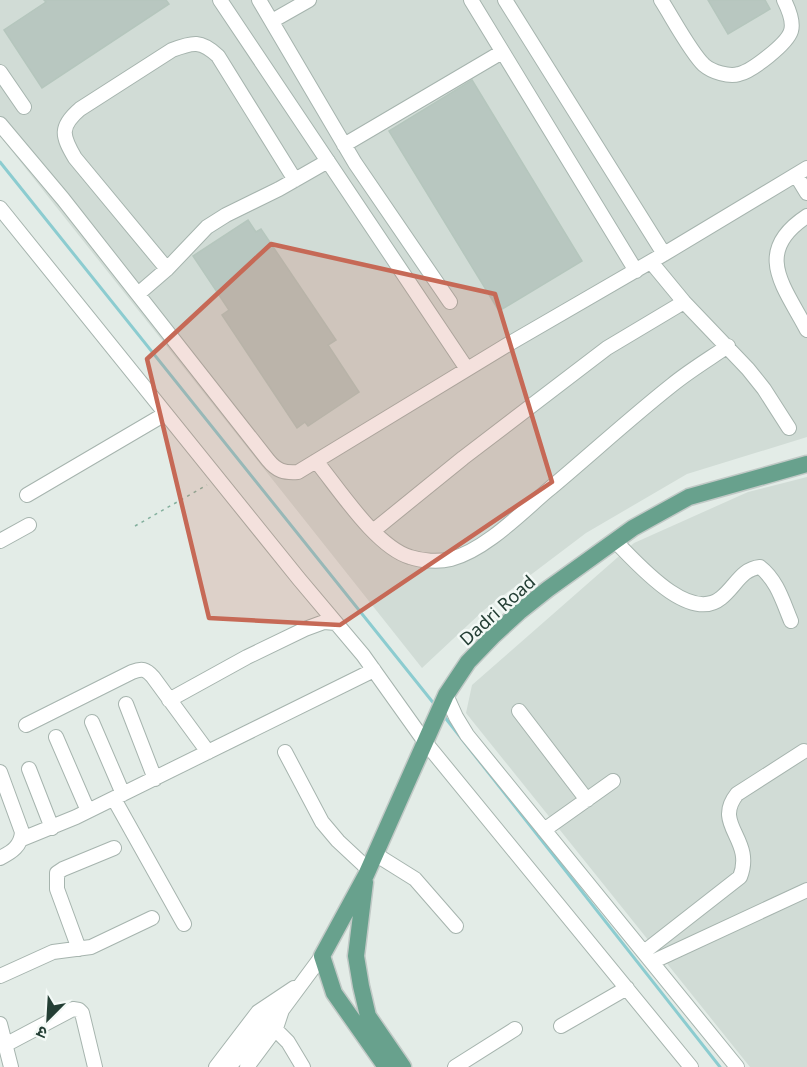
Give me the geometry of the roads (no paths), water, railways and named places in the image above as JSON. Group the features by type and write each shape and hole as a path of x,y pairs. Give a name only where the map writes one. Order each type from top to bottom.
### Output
{"main road":[{"name":"Dadri Road","path":"322,956 370,866 443,701 468,662 519,612 633,528 689,497 807,464"},
{"path":"370,866 356,956 361,987 368,1016 403,1067"},
{"path":"322,956 334,993 386,1067"}],"street":[{"path":"220,0 467,369"},
{"path":"259,0 344,145 450,302"},
{"path":"272,21 309,0"},
{"path":"471,0 636,271"},
{"path":"506,0 684,302 728,346 764,389 789,428"},
{"path":"661,0 705,66 721,74 739,74 762,61 783,44 791,31 792,21 783,0"},
{"path":"166,269 75,158 64,140 70,117 80,109 172,50 188,44 200,44 208,47 218,56 295,180"},
{"path":"344,145 502,52"},
{"path":"0,72 24,107"},
{"path":"0,124 63,199 277,470 287,473 298,472 467,369 801,172 807,193"},
{"path":"138,294 207,227 328,161"},
{"path":"0,208 374,670 426,740 691,1067"},
{"path":"807,216 795,224 784,236 775,264 807,330"},
{"path":"373,531 463,458 607,348 684,302"},
{"path":"316,461 373,531 391,549 411,558 450,560 470,551 491,537 674,383 728,346"},
{"path":"27,495 165,414"},
{"path":"0,540 29,525"},
{"path":"615,541 656,582 678,596 701,604 712,604 750,568 760,567 768,572 774,582 791,621"},
{"path":"170,700 305,628 324,622 336,623"},
{"path":"26,725 140,669 148,672 208,752"},
{"path":"21,839 52,828 118,797 374,670"},
{"path":"443,701 466,735 737,1067"},
{"path":"126,704 155,779"},
{"path":"519,711 587,800"},
{"path":"92,722 118,797 184,924"},
{"path":"56,737 88,811"},
{"path":"648,957 740,877 745,859 728,819 728,809 737,794 804,751"},
{"path":"285,752 322,822 338,841 370,866 415,879 456,926"},
{"path":"29,769 52,828"},
{"path":"0,772 22,832 21,839 13,851 0,858"},
{"path":"544,830 613,781"},
{"path":"79,949 57,889 57,873 114,848"},
{"path":"648,957 807,891"},
{"path":"0,975 53,952 90,948 152,918"},
{"name":"Dadri Road","path":"229,1067 270,1019 282,1010 322,956"},
{"path":"216,1067 258,1012 300,984"},
{"path":"561,1026 627,988"},
{"path":"259,1067 278,1032 291,998"},
{"path":"5,1045 68,1011 79,1010 95,1067"},
{"name":"Dadri Road","path":"248,1067 276,1028 282,1010"},
{"path":"0,1024 11,1067"},
{"path":"455,1067 515,1029"},
{"path":"278,1032 288,1042 303,1067"}],"waterway":[{"path":"0,162 435,705"},
{"path":"443,715 720,1067"}]}
